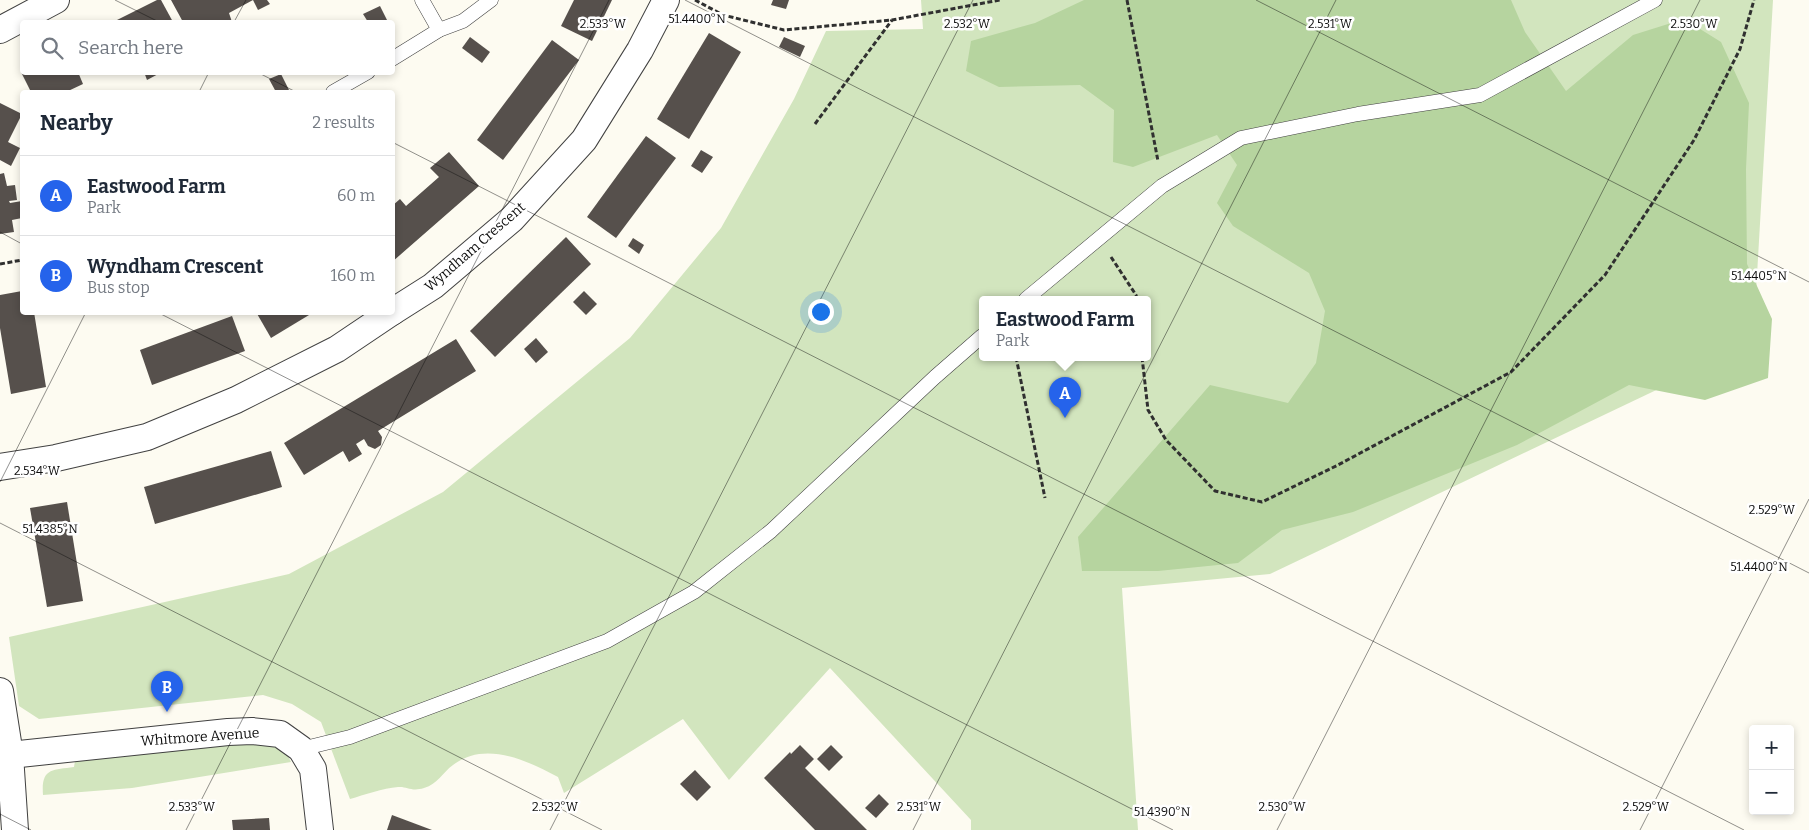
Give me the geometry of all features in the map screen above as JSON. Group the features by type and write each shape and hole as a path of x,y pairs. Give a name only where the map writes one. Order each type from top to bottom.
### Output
{"street":[{"path":"0,30 56,0"},
{"name":"Wyndham Crescent","path":"395,310 433,286 512,219 584,140 640,50 666,0"},
{"name":"Wyndham Crescent","path":"0,467 56,458 147,437 236,400 337,349 388,315"},
{"path":"0,691 10,755 15,830"},
{"name":"Whitmore Avenue","path":"10,755 252,731 280,734 300,749 313,769 320,830"}],"lane":[{"path":"422,0 439,30"},
{"path":"395,57 439,30 463,21 491,0"},
{"path":"1030,296 1162,186 1241,138 1358,114 1480,95 1655,0"},
{"path":"336,90 363,75"},
{"path":"300,749 350,737 607,640 694,592 771,531 935,377 979,339"}],"path":[{"path":"694,0 723,15 784,30 892,20 1000,0"},
{"path":"1127,0 1162,186"},
{"path":"1142,361 1148,410 1166,440 1215,491 1262,502 1338,465 1511,372 1605,275 1694,140 1740,49 1754,0"},
{"path":"815,124 892,20"},
{"path":"1099,237 1136,296"},
{"path":"0,264 20,260"},
{"path":"1017,361 1045,498"}],"green space":[{"path":"921,0 1773,0 1753,344 1270,574 1122,588 1138,830 971,830 971,820 830,668 729,780 683,719 564,793 558,777 533,765 506,756 479,754 465,758 453,765 433,784 424,788 392,788 350,799 321,722 292,704 263,695 39,719 19,706 9,637 289,574 443,492 630,338 721,228 794,99 826,31 923,29"},
{"path":"1084,0 1511,0 1525,32 1566,91 1633,35 1684,19 1721,42 1749,103 1746,169 1747,264 1772,319 1768,378 1705,400 1629,385 1517,445 1353,512 1282,530 1238,563 1158,571 1082,571 1078,537 1210,385 1288,403 1316,363 1325,311 1309,273 1233,226 1217,203 1237,165 1217,135 1133,167 1113,162 1114,110 1080,85 999,87 966,71 971,41 1035,23"},
{"path":"255,737 285,750 291,762 132,788 43,795 46,775 54,770 74,767 75,761"}],"building":[{"path":"157,0 161,0 172,20 117,20"},
{"path":"171,0 253,0 229,13 231,20 182,20"},
{"path":"253,0 267,0 270,4 258,10"},
{"path":"574,0 612,0 592,41 561,26"},
{"path":"773,0 789,0 786,9 771,5"},
{"path":"380,6 387,20 367,20 363,14"},
{"path":"709,33 741,52 689,139 657,119"},
{"path":"470,37 490,52 482,63 462,48"},
{"path":"784,37 805,46 800,57 779,47"},
{"path":"552,40 579,60 503,160 477,140"},
{"path":"22,75 79,75 83,84 70,90 30,90"},
{"path":"145,75 156,75 147,80"},
{"path":"282,75 289,90 275,90 269,79"},
{"path":"0,103 20,113 20,118 8,142 20,148 11,166 0,160"},
{"path":"646,136 676,158 616,238 587,217"},
{"path":"701,150 713,157 702,173 691,166"},
{"path":"449,152 479,186 395,259 395,203 400,199 406,206 439,177 430,168"},
{"path":"4,173 7,186 15,185 17,200 9,201 10,203 20,201 20,218 12,220 14,232 0,234 0,174"},
{"path":"566,237 591,264 495,357 470,331"},
{"path":"633,238 644,245 639,254 628,246"},
{"path":"20,291 20,315 34,315 46,387 11,394 0,328 0,295"},
{"path":"584,291 597,304 586,315 573,302"},
{"path":"258,315 309,315 271,338"},
{"path":"232,316 245,351 152,385 140,350"},
{"path":"536,338 548,352 536,363 524,349"},
{"path":"456,339 476,371 378,431 382,437 381,445 375,449 368,446 364,439 356,444 362,454 349,462 343,451 304,475 284,443"},
{"path":"271,451 282,487 155,524 144,487"},
{"path":"67,502 83,601 47,607 30,508"},
{"path":"800,745 814,759 805,768 867,830 815,830 764,778 790,752 791,754"},
{"path":"831,745 843,757 829,771 817,759"},
{"path":"695,770 711,787 697,801 680,784"},
{"path":"879,794 889,804 876,818 865,808"},
{"path":"392,815 432,830 387,830"},
{"path":"269,818 270,830 233,830 232,820"}],"place":[{"name":"Eastwood Farm","path":"1065,418"},
{"name":"Wyndham Crescent","path":"167,712"}]}
